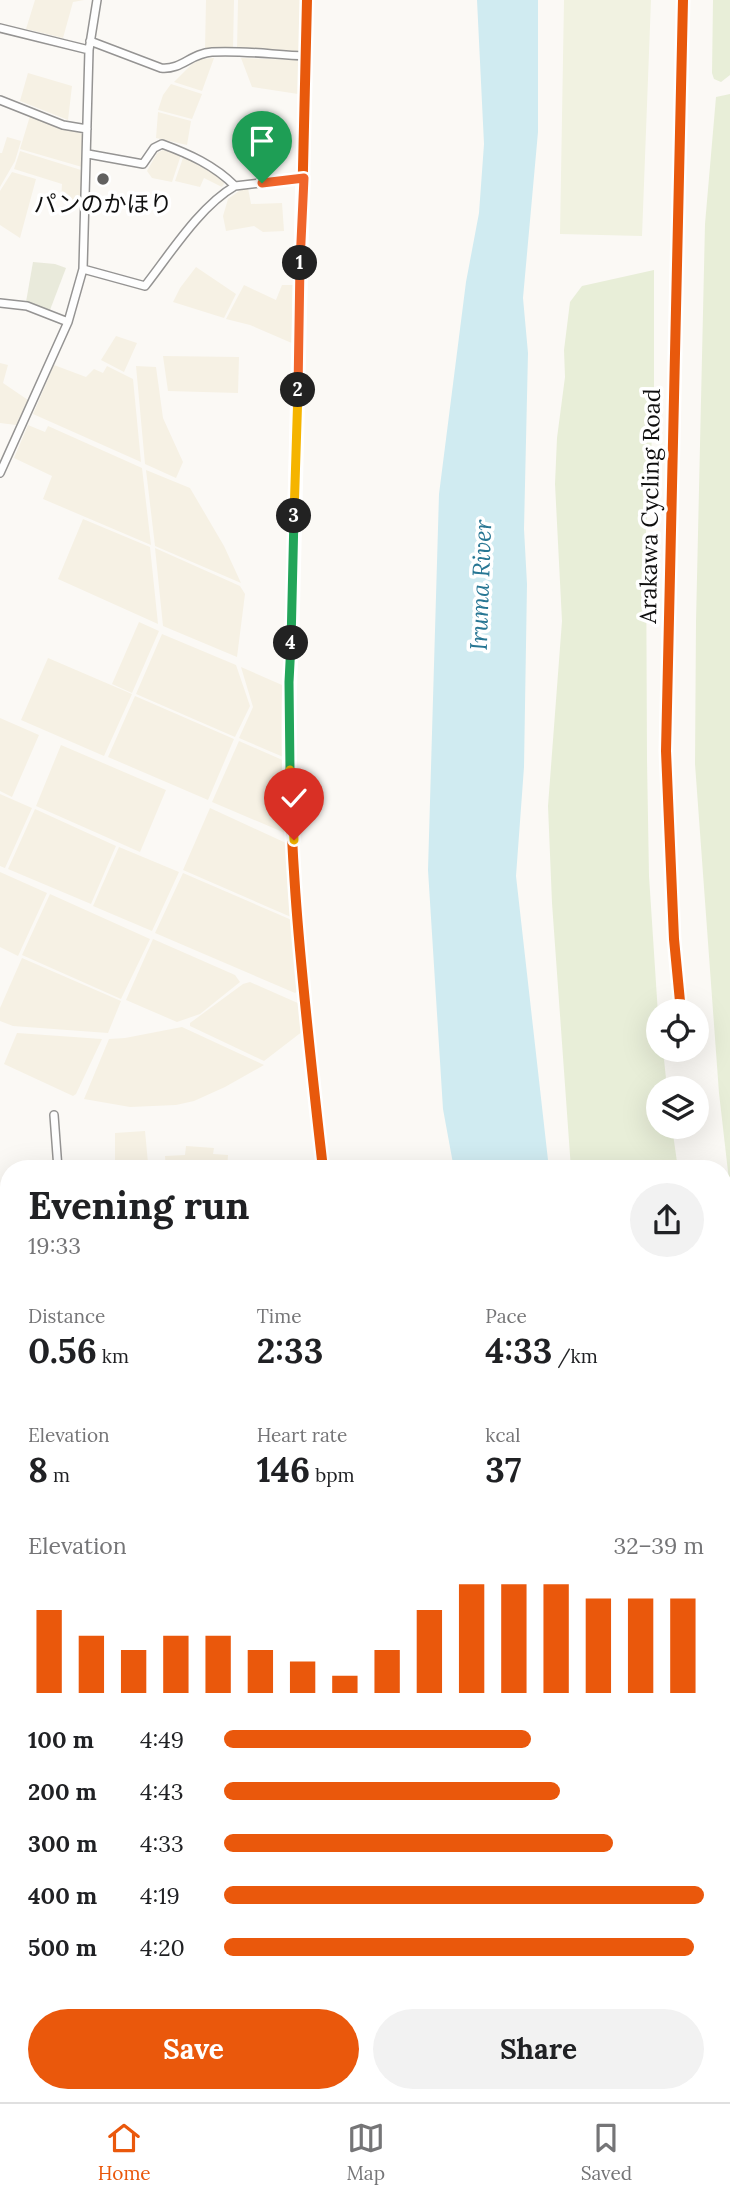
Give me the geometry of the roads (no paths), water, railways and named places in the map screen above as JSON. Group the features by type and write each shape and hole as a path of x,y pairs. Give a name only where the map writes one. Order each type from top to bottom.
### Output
{"street":[{"path":"91,0 94,9"},
{"path":"0,473 68,322 83,270 89,50 97,0"},
{"path":"307,0 289,682 290,762 304,990 322,1160"},
{"path":"0,28 89,50"},
{"path":"90,41 161,68 173,69 195,55 211,52 306,56"},
{"path":"0,100 63,125 87,129"},
{"path":"88,154 143,164 154,148 162,144 196,157 223,174 234,186"},
{"path":"83,270 145,286 206,211 225,192 234,186 304,178"},
{"path":"0,303 27,306 68,322"},
{"path":"54,1115 57,1160"}],"water":[{"name":"Iruma River","path":"477,0 538,0 538,132 523,298 528,353 524,529 527,584 524,767 516,876 548,1160 452,1160 443,1109 428,870 439,494 466,282 479,213 484,144"}],"place":[{"name":"パンのかほり","path":"103,179"}]}
